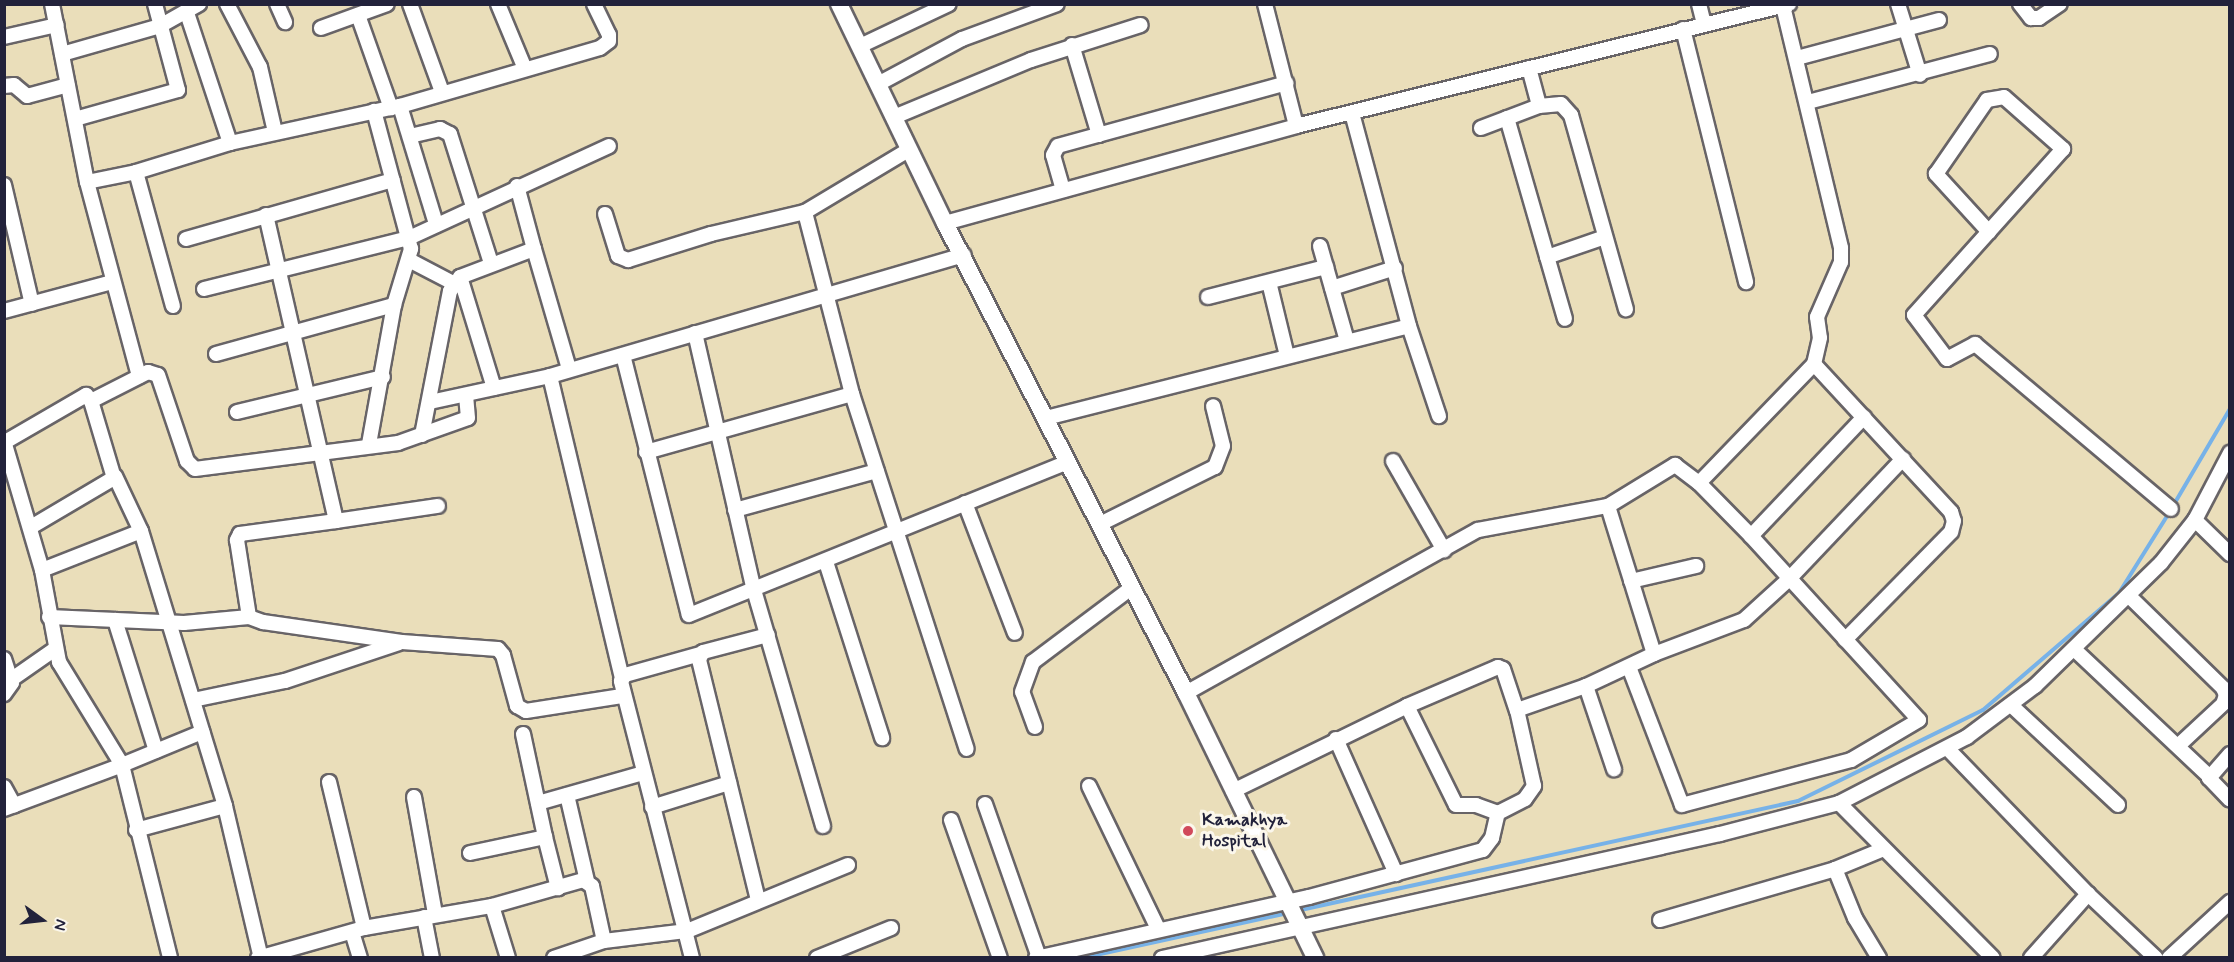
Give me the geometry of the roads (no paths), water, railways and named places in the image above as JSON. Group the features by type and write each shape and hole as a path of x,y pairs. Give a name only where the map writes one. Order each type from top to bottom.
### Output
{"main road":[{"path":"839,4 945,223 964,255 1100,524 1130,590 1186,693 1315,957"}],"street":[{"path":"52,4 87,182 139,376"},
{"path":"75,119 178,90 179,83 155,4"},
{"path":"62,54 160,26 187,13 199,4"},
{"path":"227,4 260,68 275,132"},
{"path":"277,4 285,22"},
{"path":"321,28 387,4"},
{"path":"410,4 442,92"},
{"path":"498,4 525,69"},
{"path":"87,182 136,172 230,143 275,132 395,107 606,46 609,35 594,4"},
{"path":"860,46 949,4"},
{"path":"878,84 962,39 1057,4"},
{"path":"1265,4 1296,126"},
{"path":"1699,4 1704,24"},
{"path":"1898,4 1920,75"},
{"path":"2020,4 2031,18 2040,18 2060,4"},
{"path":"945,223 1296,126 1704,24 1747,9 1786,5 1841,248 1841,262 1817,317 1820,338 1814,364 1699,483"},
{"path":"187,13 230,143"},
{"path":"358,15 395,107 410,136 436,224"},
{"path":"1797,58 1939,20"},
{"path":"4,37 57,24"},
{"path":"894,117 1072,45 1141,25"},
{"path":"1683,29 1746,282"},
{"path":"1072,45 1099,135"},
{"path":"1808,102 1920,75 1990,54"},
{"path":"1529,68 1539,106"},
{"path":"1063,190 1054,150 1099,135 1286,83"},
{"path":"4,86 14,85 27,96 68,85"},
{"path":"1989,232 1936,174 1987,100 2004,97 2063,149 1989,232 1914,315 1947,359 1975,344 2171,509"},
{"path":"1481,128 1539,106 1561,104 1570,115 1626,309"},
{"path":"369,444 383,377 394,305 409,260 409,238 374,111"},
{"path":"1352,113 1409,326 1439,416"},
{"path":"1507,118 1565,320"},
{"path":"410,136 446,130 474,206 491,263"},
{"path":"204,289 409,238 517,186 609,146"},
{"path":"605,214 618,256 628,260 711,234 805,212 910,149"},
{"path":"136,172 173,306"},
{"path":"186,239 393,180"},
{"path":"4,185 32,304"},
{"path":"517,186 569,369"},
{"path":"805,212 852,394 967,749"},
{"path":"266,215 282,271 336,521"},
{"path":"1547,257 1605,237"},
{"path":"1320,246 1347,342"},
{"path":"456,281 491,263 534,249"},
{"path":"430,402 550,376 826,293 964,255"},
{"path":"409,260 456,281 494,388"},
{"path":"1208,297 1326,267"},
{"path":"1332,288 1395,268"},
{"path":"422,435 456,281"},
{"path":"4,311 112,282"},
{"path":"1269,282 1287,356"},
{"path":"216,354 394,305"},
{"path":"1046,418 1409,326"},
{"path":"695,333 754,590 823,826"},
{"path":"622,355 688,614 826,562 964,503 1068,462"},
{"path":"1814,364 1951,512 1954,521 1951,532 1845,640"},
{"path":"92,401 152,371 158,375 187,461 195,469 369,444 398,443 468,418 466,396"},
{"path":"550,376 622,678 622,696 687,931 692,957"},
{"path":"237,412 308,397 383,377"},
{"path":"646,452 852,394"},
{"path":"170,957 136,830 122,765 64,672 55,649 42,570 31,527 11,477 5,441 86,395 92,401 115,476 141,531 225,806 260,957 358,930 492,906 587,881"},
{"path":"1100,524 1215,467 1223,446 1213,406"},
{"path":"1751,536 1864,417"},
{"path":"985,804 1037,957 1158,929 1293,912 1593,859 1720,834 1839,803 1947,748 2012,706 2129,596 2194,520 2229,453"},
{"path":"1517,711 1586,686 1654,654 1744,620 1788,580 1903,459"},
{"path":"1393,461 1444,550"},
{"path":"1186,693 1444,550 1495,525 1608,506 1675,465 1699,483 1751,536 1788,580 1920,720 1851,760 1682,805 1629,667"},
{"path":"735,510 878,471"},
{"path":"31,527 115,476"},
{"path":"964,503 1015,633"},
{"path":"249,617 237,540 240,534 438,506"},
{"path":"1608,506 1654,654"},
{"path":"2194,520 2229,554"},
{"path":"42,570 141,531"},
{"path":"826,562 882,738"},
{"path":"1630,581 1696,566"},
{"path":"1035,727 1022,692 1033,662 1130,590"},
{"path":"2129,596 2223,688 2226,695 2223,704 2179,745"},
{"path":"49,617 167,622 249,617 263,622 402,642 498,649 503,655 517,706 526,711 622,696"},
{"path":"115,620 156,751"},
{"path":"622,678 768,635"},
{"path":"193,700 285,681 402,642"},
{"path":"4,694 12,679 55,649"},
{"path":"2074,649 2179,745 2229,800"},
{"path":"700,654 758,900"},
{"path":"4,659 12,679"},
{"path":"1233,791 1336,739 1407,706 1498,667 1503,669 1517,711 1534,786 1526,799 1498,813 1476,805 1456,805 1407,706"},
{"path":"1586,686 1614,769"},
{"path":"2012,706 2118,805"},
{"path":"4,787 9,807 202,732"},
{"path":"523,734 558,888"},
{"path":"1336,739 1396,874"},
{"path":"1947,748 2088,894 2156,957"},
{"path":"2209,776 2229,754"},
{"path":"538,803 643,773"},
{"path":"329,782 358,930 360,957"},
{"path":"652,807 729,783"},
{"path":"1089,786 1158,929"},
{"path":"567,795 604,941"},
{"path":"414,797 432,957"},
{"path":"1839,803 1881,850 1993,957"},
{"path":"136,830 225,806"},
{"path":"1162,957 1396,874 1483,850 1492,838 1498,813"},
{"path":"951,820 1000,957"},
{"path":"470,853 545,837"},
{"path":"1660,920 1835,869 1881,850"},
{"path":"554,957 604,941 687,931 848,865"},
{"path":"1835,869 1855,918 1879,957"},
{"path":"2031,957 2088,894"},
{"path":"2169,957 2229,902"},
{"path":"492,906 508,957"},
{"path":"817,957 891,928"}],"waterway":[{"path":"2173,506 2230,409"},
{"path":"1296,911 1798,801 1983,710 2119,593 2169,513"},
{"path":"1082,958 1289,913"}],"place":[{"name":"Kamakhya Hospital","path":"1188,831"}]}
